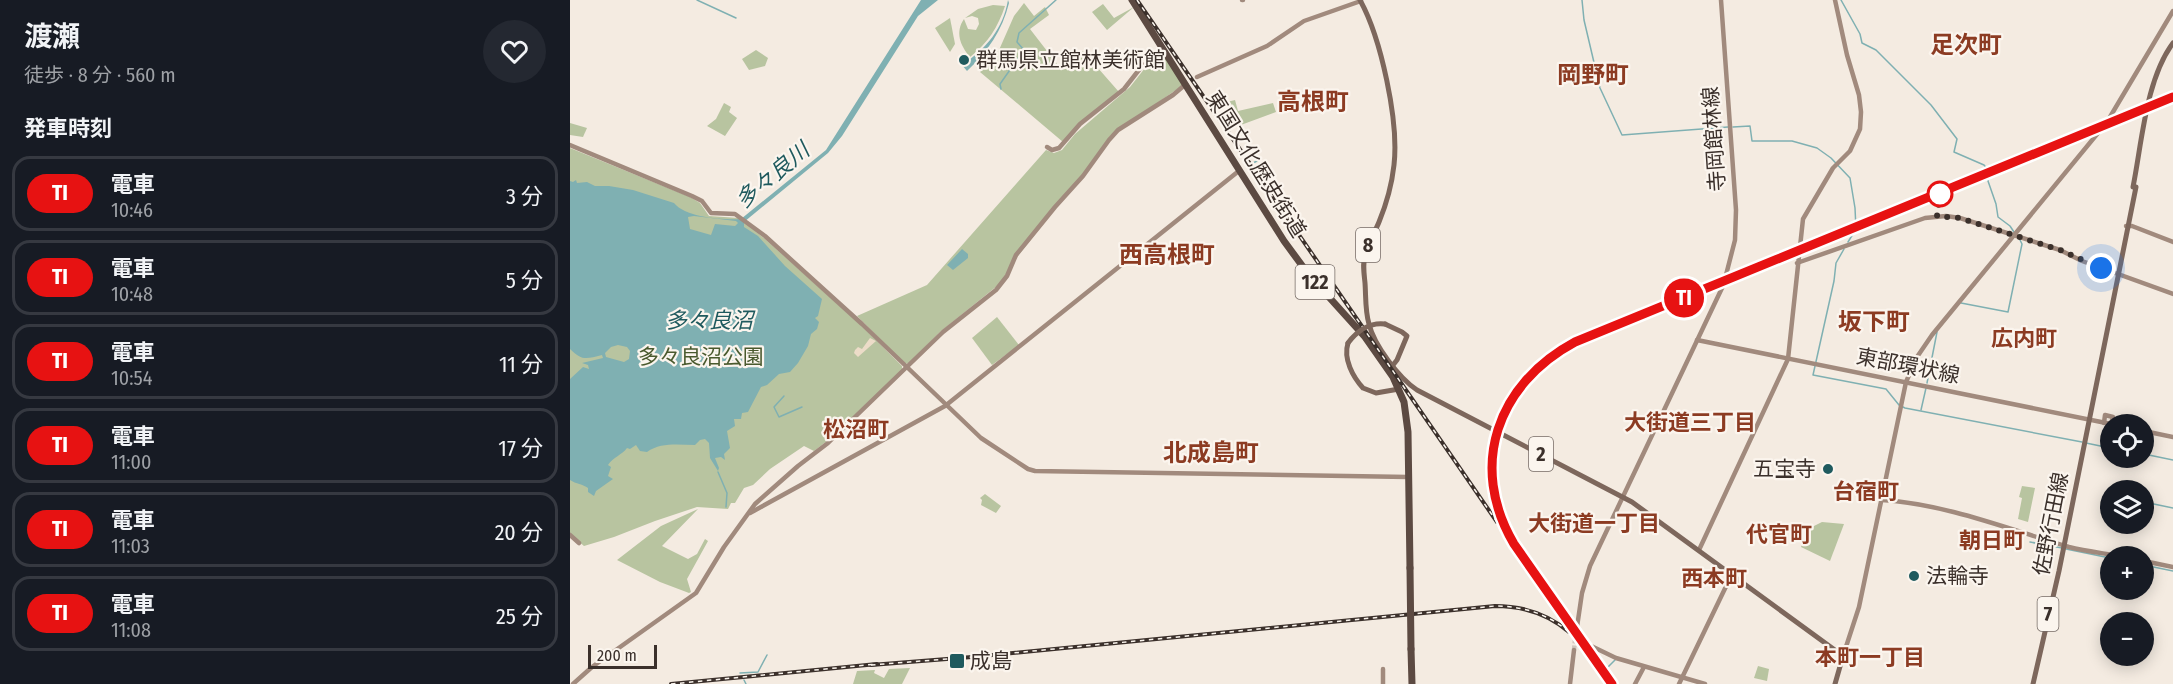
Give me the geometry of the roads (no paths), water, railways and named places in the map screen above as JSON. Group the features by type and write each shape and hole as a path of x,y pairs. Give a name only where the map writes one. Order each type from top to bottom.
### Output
{"highway":[{"name":"東国文化歴史街道","path":"1132,0 1296,257 1309,275 1365,337 1399,389 1407,419 1412,684"}],"main road":[{"name":"8","path":"1360,1 1375,37 1393,114 1392,176 1381,219 1365,254 1364,267 1367,317 1370,329 1393,365"},
{"name":"佐野行田線","path":"2135,187 2154,82 2162,59 2173,43"},
{"name":"佐野行田線","path":"2033,684 2064,545 2157,82 2162,67 2173,48"},
{"path":"1393,365 1407,336 1402,332 1378,323 1368,326 1353,336 1348,343 1347,360 1363,388 1376,393 1399,389"},
{"name":"2","path":"1393,365 1404,381 1417,390 1623,497 1844,656"},
{"path":"1835,684 1844,656"}],"street":[{"name":"寺岡館林線","path":"1721,0 1736,210 1735,240 1726,275"},
{"path":"1699,550 1788,359 1802,223 1807,209 1828,176 1853,147 1861,123 1859,95 1834,0"},
{"path":"1197,76 1267,46 1300,23 1360,1"},
{"path":"1844,656 1856,619 1906,382 1917,357 1932,335 2107,122 2173,11"},
{"path":"1047,147 1054,150 1060,147 1080,124 1124,89 1142,66 1166,52"},
{"path":"573,684 592,667 696,593 714,561 748,513 792,471 833,439 943,332 1002,284 1016,255 1083,176 1108,140 1118,130 1173,95 1186,84"},
{"path":"570,146 692,196 702,201 709,213 734,214 740,217 858,320 982,439 1032,471 1408,477"},
{"path":"748,513 946,405 1240,170"},
{"path":"1797,263 1932,217 1953,217 2060,250 2173,294"},
{"path":"2127,226 2173,243"},
{"path":"1577,627 1581,593 1587,573 1722,288"},
{"name":"東部環状線","path":"1698,340 2100,422"},
{"path":"2154,433 2173,437"},
{"path":"1882,500 1915,503 2002,525 2064,545 2100,552"},
{"path":"1503,519 1524,555 1587,644 1608,655 1705,684"},
{"path":"570,535 579,543"},
{"path":"2154,563 2173,567"},
{"path":"1679,684 1732,574"},
{"path":"1570,684 1574,650"},
{"path":"1635,684 1644,667"},
{"path":"1383,669 1383,684"}],"water":[{"name":"多々良沼","path":"921,0 938,0 918,16 842,136 828,153 744,222 744,227 758,236 785,266 822,299 818,316 815,318 819,322 817,329 811,334 808,346 798,363 790,372 779,374 767,385 761,387 748,412 742,413 741,419 734,419 735,426 727,431 730,448 724,454 725,460 721,457 715,458 718,471 710,458 709,443 705,439 695,445 664,445 647,452 640,451 636,445 630,449 627,448 608,465 611,467 608,476 613,479 596,491 594,496 588,492 588,488 570,480 570,379 583,367 589,369 588,365 582,363 603,358 602,355 581,357 570,349 570,181 576,180 577,183 587,182 595,186 633,190 674,203 696,215 741,219 826,150","holes":["688,217 736,221 738,223 735,226 715,224 711,235 690,229","618,345 627,347 630,351 629,359 624,362 606,357 605,353 611,347"]},
{"path":"1008,0 1006,13 998,32 988,48 967,71 962,65 986,45 998,29"},
{"path":"962,249 968,254 968,258 953,270 947,265"}],"waterway":[{"path":"697,0 736,18"},
{"path":"1001,89 1000,84 1024,50 1017,42 1019,33 1056,0"},
{"path":"1582,0 1584,20 1600,88 1622,135 1728,127"},
{"path":"1841,0 1860,34 1862,43 1876,50 1931,105 1957,139 1954,152 1984,165 1988,170 1988,181 1998,217 2014,232"},
{"path":"1733,127 1750,126 1752,141 1792,141 1817,148 1831,158 1850,178 1856,229 1848,242"},
{"path":"1253,163 1259,160"},
{"path":"1961,303 2008,312 2022,244 2019,238"},
{"path":"1844,249 1836,263 1813,375 1886,389 1899,405 1905,408 2082,442"},
{"path":"1927,383 1937,332"},
{"path":"1921,410 1926,388"},
{"path":"784,396 774,407 779,417 802,407"},
{"path":"2086,443 2100,446"},
{"path":"2154,456 2173,460"},
{"path":"718,472 727,493 726,507"},
{"path":"2154,504 2173,508"},
{"path":"2030,542 2062,548"},
{"path":"2066,549 2100,556"},
{"path":"2154,567 2173,571"},
{"path":"740,673 758,672 767,655"},
{"path":"1596,657 1605,670 1615,660"},
{"path":"744,680 746,684"}],"tunnel":[{"path":"1722,288 1726,275"},
{"path":"1574,650 1576,629"}],"railway":[{"path":"1137,0 1497,522"},
{"path":"1978,178 2173,97"},
{"path":"1612,684 1521,555 1505,525 1495,495 1493,464 1497,435 1507,408 1524,383 1546,361 1575,342 1940,191 1985,175"},
{"path":"871,665 1495,606 1535,612 1553,620 1569,632"},
{"path":"671,684 877,664"}],"train":[{"name":"TI","path":"1612,684 1514,544 1497,507 1492,479 1496,435 1510,400 1527,377 1555,352 1575,342 2173,97"}],"place":[{"name":"群馬県立館林美術館","path":"964,60"},
{"name":"五宝寺","path":"1828,469"},
{"name":"法輪寺","path":"1914,576"},
{"name":"成島","path":"957,661"}],"district":[{"name":"足次町","path":"1966,45"},
{"name":"岡野町","path":"1593,75"},
{"name":"高根町","path":"1313,102"},
{"name":"西高根町","path":"1167,255"},
{"name":"坂下町","path":"1874,322"},
{"name":"広内町","path":"2024,338"},
{"name":"大街道三丁目","path":"1690,422"},
{"name":"松沼町","path":"856,429"},
{"name":"北成島町","path":"1211,453"},
{"name":"台宿町","path":"1866,491"},
{"name":"大街道一丁目","path":"1594,523"},
{"name":"代官町","path":"1779,534"},
{"name":"朝日町","path":"1992,540"},
{"name":"西本町","path":"1714,578"},
{"name":"本町一丁目","path":"1870,657"}],"water label":[{"name":"多々良川","path":"772,175"}],"park label":[{"name":"多々良沼公園","path":"701,357"}]}
